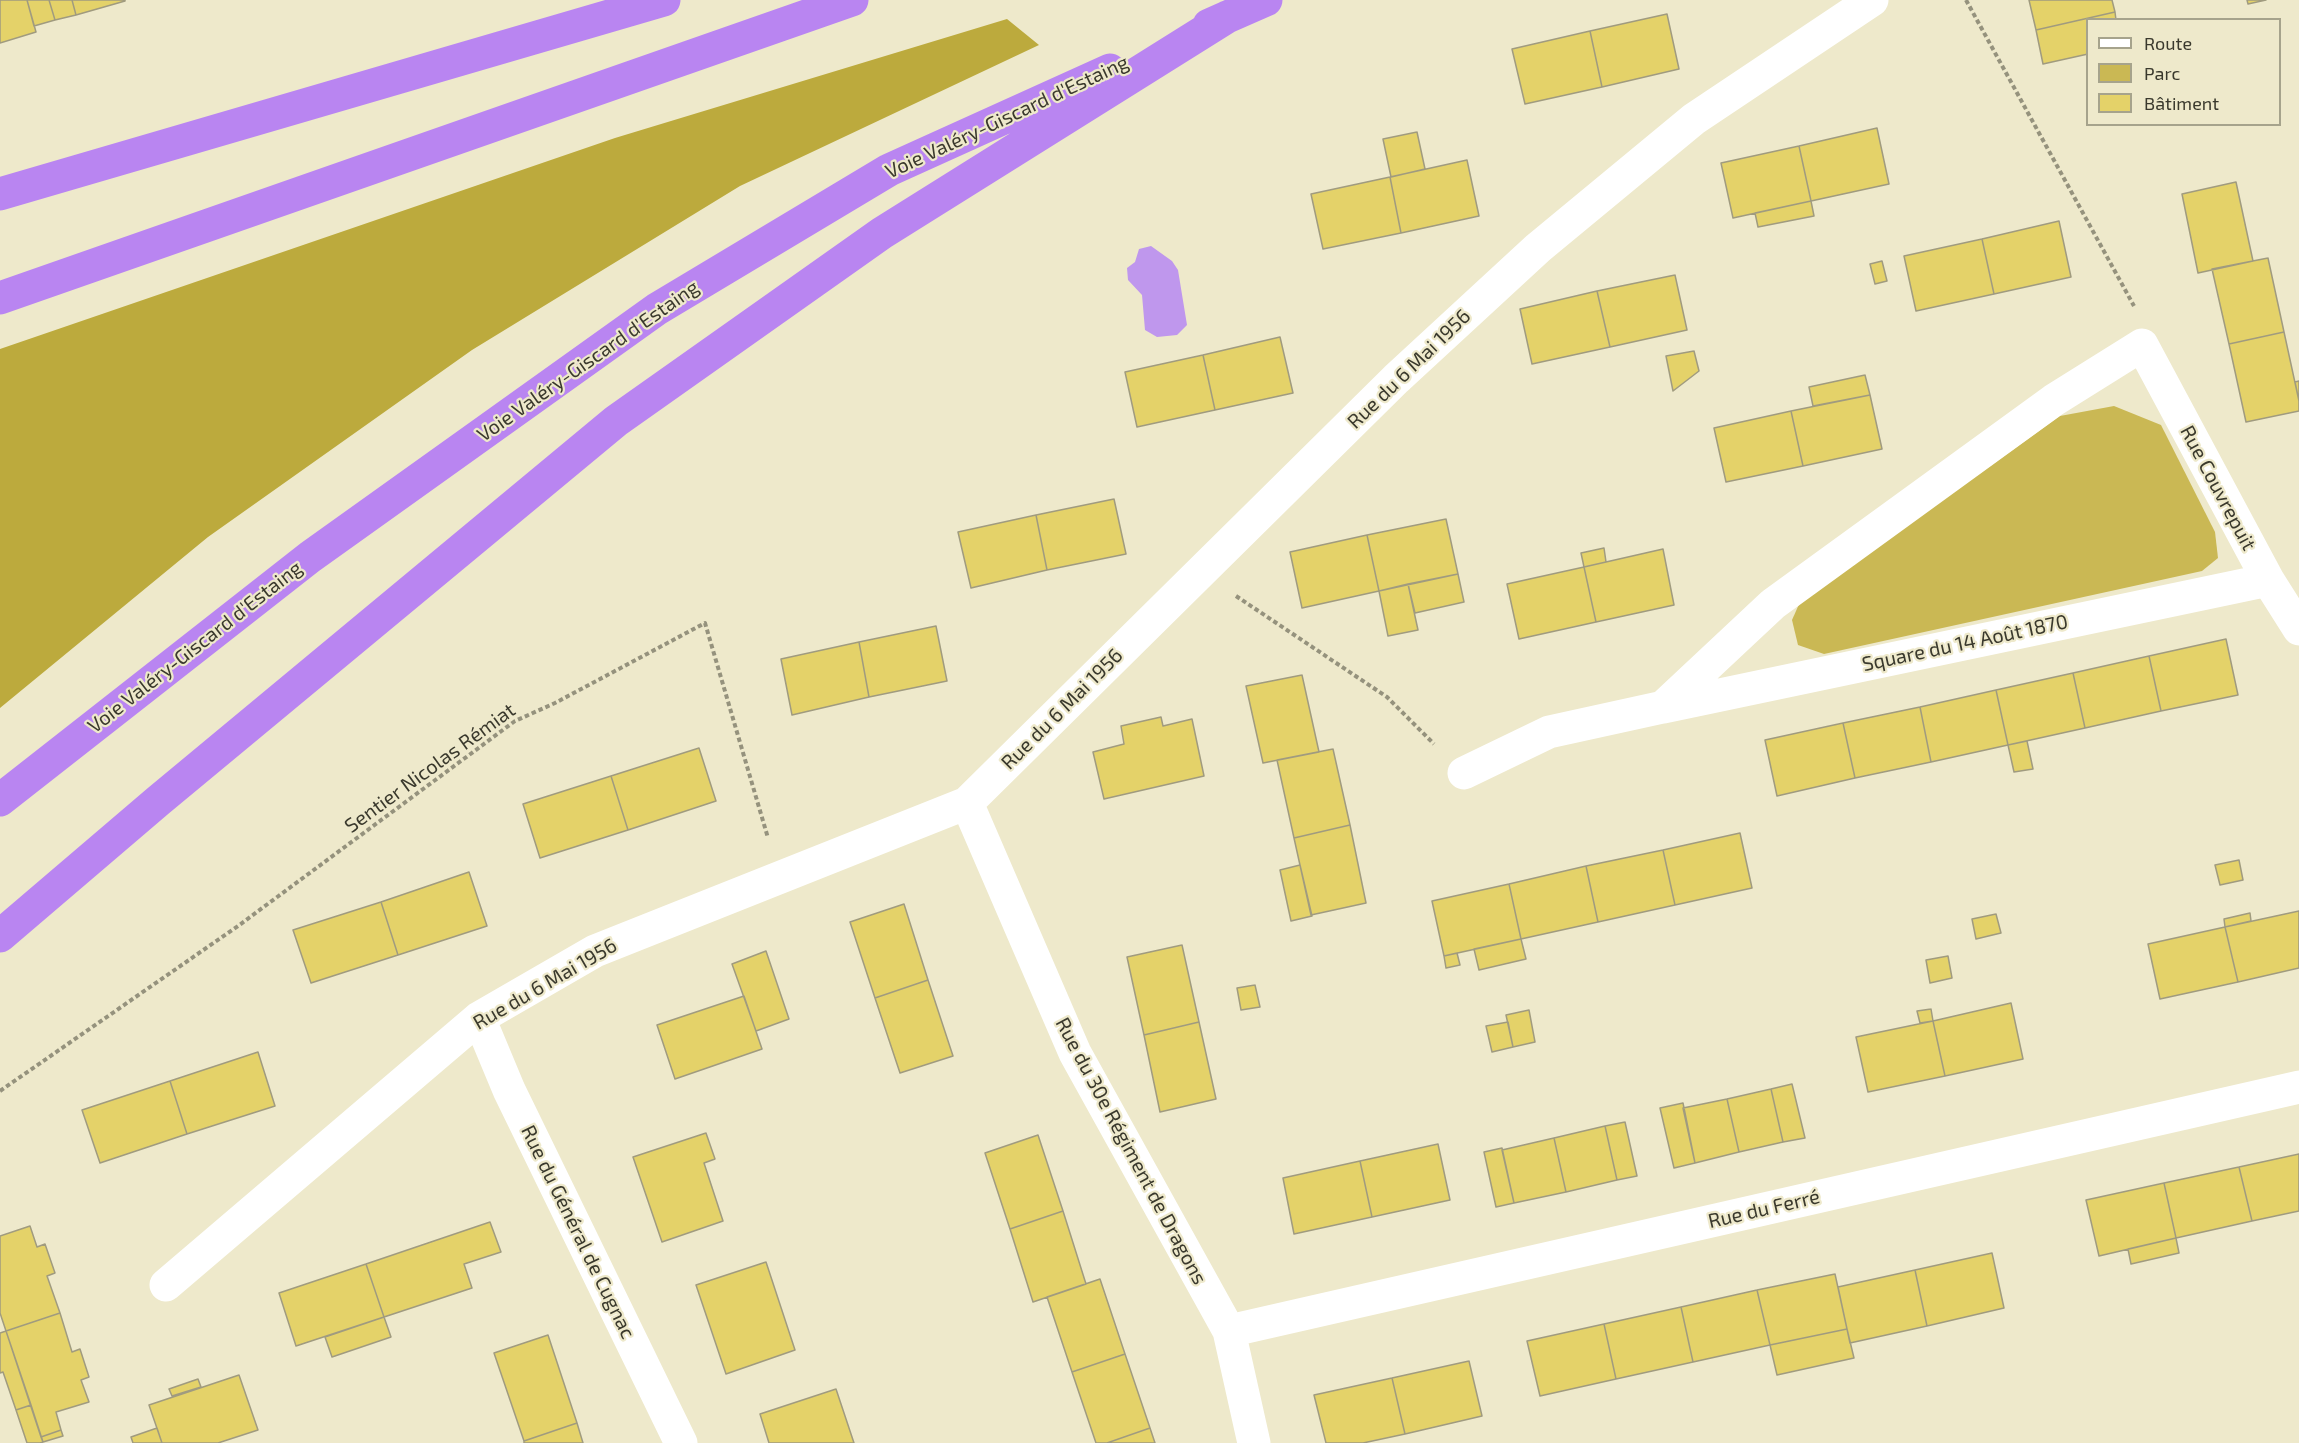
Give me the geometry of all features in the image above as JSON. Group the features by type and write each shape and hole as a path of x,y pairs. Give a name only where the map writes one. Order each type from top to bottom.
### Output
{"highway":[{"path":"0,194 664,0"},
{"path":"0,298 852,0"},
{"name":"Voie Valéry-Giscard d'Estaing","path":"0,800 310,557 657,309 889,170 1266,0"},
{"path":"0,936 158,801 616,422 882,233 1227,17"}],"street":[{"name":"Rue du 6 Mai 1956","path":"166,1285 480,1018 595,951 967,803 1396,379 1538,248 1694,119 1872,0"},
{"name":"Rue Couvrepuit","path":"2142,345 2268,580 2299,629"},
{"path":"1663,707 1773,604 2054,400 2142,345"},
{"name":"Square du 14 Août 1870","path":"1464,773 1549,732 2268,580"},
{"name":"Rue du 30e Régiment de Dragons","path":"967,803 1075,1053 1228,1331"},
{"name":"Rue du Général de Cugnac","path":"480,1018 509,1090 681,1443"},
{"name":"Rue du Ferré","path":"1228,1331 2299,1087"},
{"path":"1228,1331 1254,1443"}],"path":[{"path":"1966,0 2134,304 2142,345"},
{"path":"1205,568 1226,590 1387,697 1464,773"},
{"name":"Sentier Nicolas Rémiat","path":"0,1091 238,926 515,722 555,704 705,623 778,877"}],"green space":[{"path":"2114,406 2161,425 2215,532 2218,558 2202,571 1824,654 1798,645 1792,620 1800,602 2060,416"}],"shaded area":[{"path":"1007,19 1039,45 740,186 472,350 208,537 0,708 0,349 615,138"},
{"path":"1151,246 1172,261 1178,270 1187,325 1177,335 1157,337 1145,330 1142,295 1128,280 1127,268 1135,262 1139,249"}],"building":[{"path":"0,0 27,0 36,32 0,43"},
{"path":"27,0 49,0 55,20 34,26"},
{"path":"49,0 72,0 76,15 55,20"},
{"path":"72,0 125,0 125,1 76,15"},
{"path":"2029,0 2112,0 2115,12 2036,30"},
{"path":"2247,0 2266,0 2248,4"},
{"path":"2115,12 2116,18 2089,18"},
{"path":"1667,14 1679,69 1602,87 1590,31"},
{"path":"2086,19 2086,54 2043,64 2036,30"},
{"path":"1590,31 1602,87 1525,104 1512,49"},
{"path":"1877,128 1889,184 1811,201 1799,146"},
{"path":"1417,132 1425,169 1391,177 1383,139"},
{"path":"1799,146 1811,201 1733,218 1721,163"},
{"path":"1467,160 1479,216 1401,233 1390,177"},
{"path":"1390,177 1401,233 1323,249 1311,194"},
{"path":"2236,182 2253,261 2198,273 2182,194"},
{"path":"1811,201 1814,216 1758,227 1755,213"},
{"path":"2059,221 2071,277 1994,294 1982,239"},
{"path":"1982,239 1994,294 1916,311 1904,256"},
{"path":"2268,258 2284,332 2229,344 2212,269"},
{"path":"1882,261 1887,281 1875,284 1870,264"},
{"path":"1675,275 1687,330 1610,347 1597,291"},
{"path":"1597,291 1610,347 1532,364 1520,309"},
{"path":"2284,332 2299,401 2299,411 2246,422 2229,344"},
{"path":"1280,337 1293,393 1215,410 1203,355"},
{"path":"1694,351 1699,371 1673,391 1666,356"},
{"path":"1203,355 1215,410 1137,427 1125,372"},
{"path":"1865,375 1870,395 1813,406 1809,387"},
{"path":"2299,381 2299,401 2295,382"},
{"path":"1870,395 1882,449 1803,466 1791,411"},
{"path":"1791,411 1803,466 1726,482 1714,428"},
{"path":"1114,499 1126,554 1047,570 1036,515"},
{"path":"1036,515 1047,570 971,588 958,532"},
{"path":"1446,519 1458,574 1379,591 1367,535"},
{"path":"1367,535 1379,591 1302,608 1290,552"},
{"path":"1604,548 1606,562 1584,567 1581,553"},
{"path":"1663,549 1674,605 1596,622 1584,567"},
{"path":"1584,567 1596,622 1519,639 1507,584"},
{"path":"1458,574 1464,602 1415,613 1408,584"},
{"path":"1408,584 1418,630 1388,636 1379,591"},
{"path":"936,626 947,681 869,697 859,642"},
{"path":"2226,639 2238,695 2161,711 2149,656"},
{"path":"859,642 869,697 792,715 781,659"},
{"path":"2149,656 2161,711 2085,728 2073,673"},
{"path":"2073,673 2085,728 2008,745 1996,690"},
{"path":"1302,675 1319,752 1263,763 1246,686"},
{"path":"1996,690 2008,745 1931,762 1920,707"},
{"path":"1920,707 1931,762 1855,778 1843,723"},
{"path":"1161,717 1163,726 1192,719 1204,776 1104,799 1093,752 1124,744 1121,726"},
{"path":"1843,723 1855,778 1777,796 1765,740"},
{"path":"2027,741 2033,769 2014,772 2008,745"},
{"path":"699,748 716,801 628,830 611,776"},
{"path":"1333,749 1350,825 1294,838 1277,760"},
{"path":"611,776 628,830 540,858 523,804"},
{"path":"1350,825 1366,903 1311,915 1294,838"},
{"path":"1740,833 1752,888 1675,905 1663,850"},
{"path":"1663,850 1675,905 1598,922 1586,866"},
{"path":"2239,860 2243,880 2220,885 2215,865"},
{"path":"1300,865 1312,916 1291,921 1280,870"},
{"path":"1586,866 1598,922 1521,939 1509,884"},
{"path":"469,872 487,926 398,955 381,902"},
{"path":"1509,884 1521,939 1444,956 1432,901"},
{"path":"381,902 398,955 311,983 293,930"},
{"path":"904,904 928,980 875,998 850,922"},
{"path":"2299,911 2299,968 2238,982 2225,927"},
{"path":"2250,913 2251,921 2225,927 2224,919"},
{"path":"1996,914 2001,933 1976,939 1972,919"},
{"path":"2225,927 2238,982 2160,999 2148,944"},
{"path":"1521,939 1526,959 1479,970 1474,949"},
{"path":"1182,945 1199,1022 1144,1035 1127,957"},
{"path":"766,951 789,1019 756,1031 732,964"},
{"path":"1457,953 1460,965 1446,968 1444,956"},
{"path":"1948,956 1952,978 1930,983 1926,960"},
{"path":"928,980 953,1056 900,1073 875,998"},
{"path":"1255,985 1260,1007 1241,1010 1237,988"},
{"path":"744,996 762,1049 675,1079 657,1025"},
{"path":"2011,1003 2023,1059 1945,1076 1933,1021"},
{"path":"1931,1009 1933,1021 1920,1023 1917,1011"},
{"path":"1529,1010 1535,1042 1513,1047 1506,1015"},
{"path":"1933,1021 1945,1076 1868,1092 1856,1037"},
{"path":"1199,1022 1216,1099 1160,1112 1144,1035"},
{"path":"1508,1022 1513,1047 1492,1052 1486,1026"},
{"path":"258,1052 275,1106 187,1134 170,1081"},
{"path":"170,1081 187,1134 100,1163 82,1110"},
{"path":"1792,1084 1805,1138 1783,1142 1771,1089"},
{"path":"1771,1089 1783,1142 1739,1152 1727,1099"},
{"path":"1727,1099 1739,1152 1695,1163 1683,1108"},
{"path":"1683,1103 1695,1163 1674,1168 1660,1108"},
{"path":"1625,1122 1637,1176 1617,1180 1605,1126"},
{"path":"1605,1126 1617,1180 1566,1192 1554,1138"},
{"path":"706,1133 715,1159 704,1163 723,1221 662,1242 633,1157"},
{"path":"1038,1135 1063,1211 1010,1229 985,1153"},
{"path":"1554,1138 1566,1192 1514,1203 1502,1150"},
{"path":"1438,1144 1450,1200 1372,1217 1360,1161"},
{"path":"1502,1148 1514,1203 1496,1207 1484,1152"},
{"path":"2299,1154 2299,1211 2252,1221 2239,1167"},
{"path":"1360,1161 1372,1217 1294,1234 1283,1178"},
{"path":"2239,1167 2252,1221 2176,1238 2164,1183"},
{"path":"2164,1183 2176,1238 2099,1256 2086,1200"},
{"path":"1063,1211 1086,1284 1033,1302 1010,1229"},
{"path":"490,1222 501,1252 464,1264 472,1288 384,1317 366,1264"},
{"path":"30,1226 37,1247 45,1244 55,1273 47,1276 60,1313 6,1331 0,1313 0,1236"},
{"path":"2176,1238 2179,1253 2131,1264 2128,1249"},
{"path":"1992,1253 2004,1308 1927,1326 1915,1270"},
{"path":"766,1262 795,1350 726,1374 696,1285"},
{"path":"366,1264 384,1317 296,1346 279,1293"},
{"path":"1915,1270 1927,1326 1850,1343 1838,1287"},
{"path":"1835,1274 1847,1329 1770,1345 1757,1290"},
{"path":"1100,1279 1125,1354 1072,1372 1047,1297"},
{"path":"1757,1290 1770,1345 1693,1362 1681,1307"},
{"path":"1681,1307 1693,1362 1616,1379 1604,1324"},
{"path":"60,1313 72,1352 80,1349 89,1377 81,1380 89,1402 56,1412 61,1430 41,1437 6,1331"},
{"path":"384,1317 391,1337 332,1357 325,1337"},
{"path":"1604,1324 1616,1379 1540,1396 1527,1341"},
{"path":"1847,1329 1854,1358 1777,1375 1770,1345"},
{"path":"6,1331 31,1405 16,1410 3,1372 0,1373 0,1333"},
{"path":"548,1335 577,1423 524,1441 494,1353"},
{"path":"1125,1354 1150,1428 1107,1443 1096,1443 1072,1372"},
{"path":"1469,1361 1482,1416 1405,1434 1392,1378"},
{"path":"239,1375 258,1430 218,1443 162,1443 149,1405"},
{"path":"1392,1378 1405,1434 1363,1443 1326,1443 1314,1395"},
{"path":"198,1379 201,1387 172,1396 169,1389"},
{"path":"836,1389 854,1443 769,1443 760,1414"},
{"path":"31,1405 43,1442 40,1443 27,1443 16,1410"},
{"path":"577,1423 583,1443 524,1443 524,1441"},
{"path":"157,1428 162,1443 133,1443 131,1437"},
{"path":"1150,1428 1155,1443 1107,1443"},
{"path":"61,1430 63,1436 43,1442 41,1437"}]}
